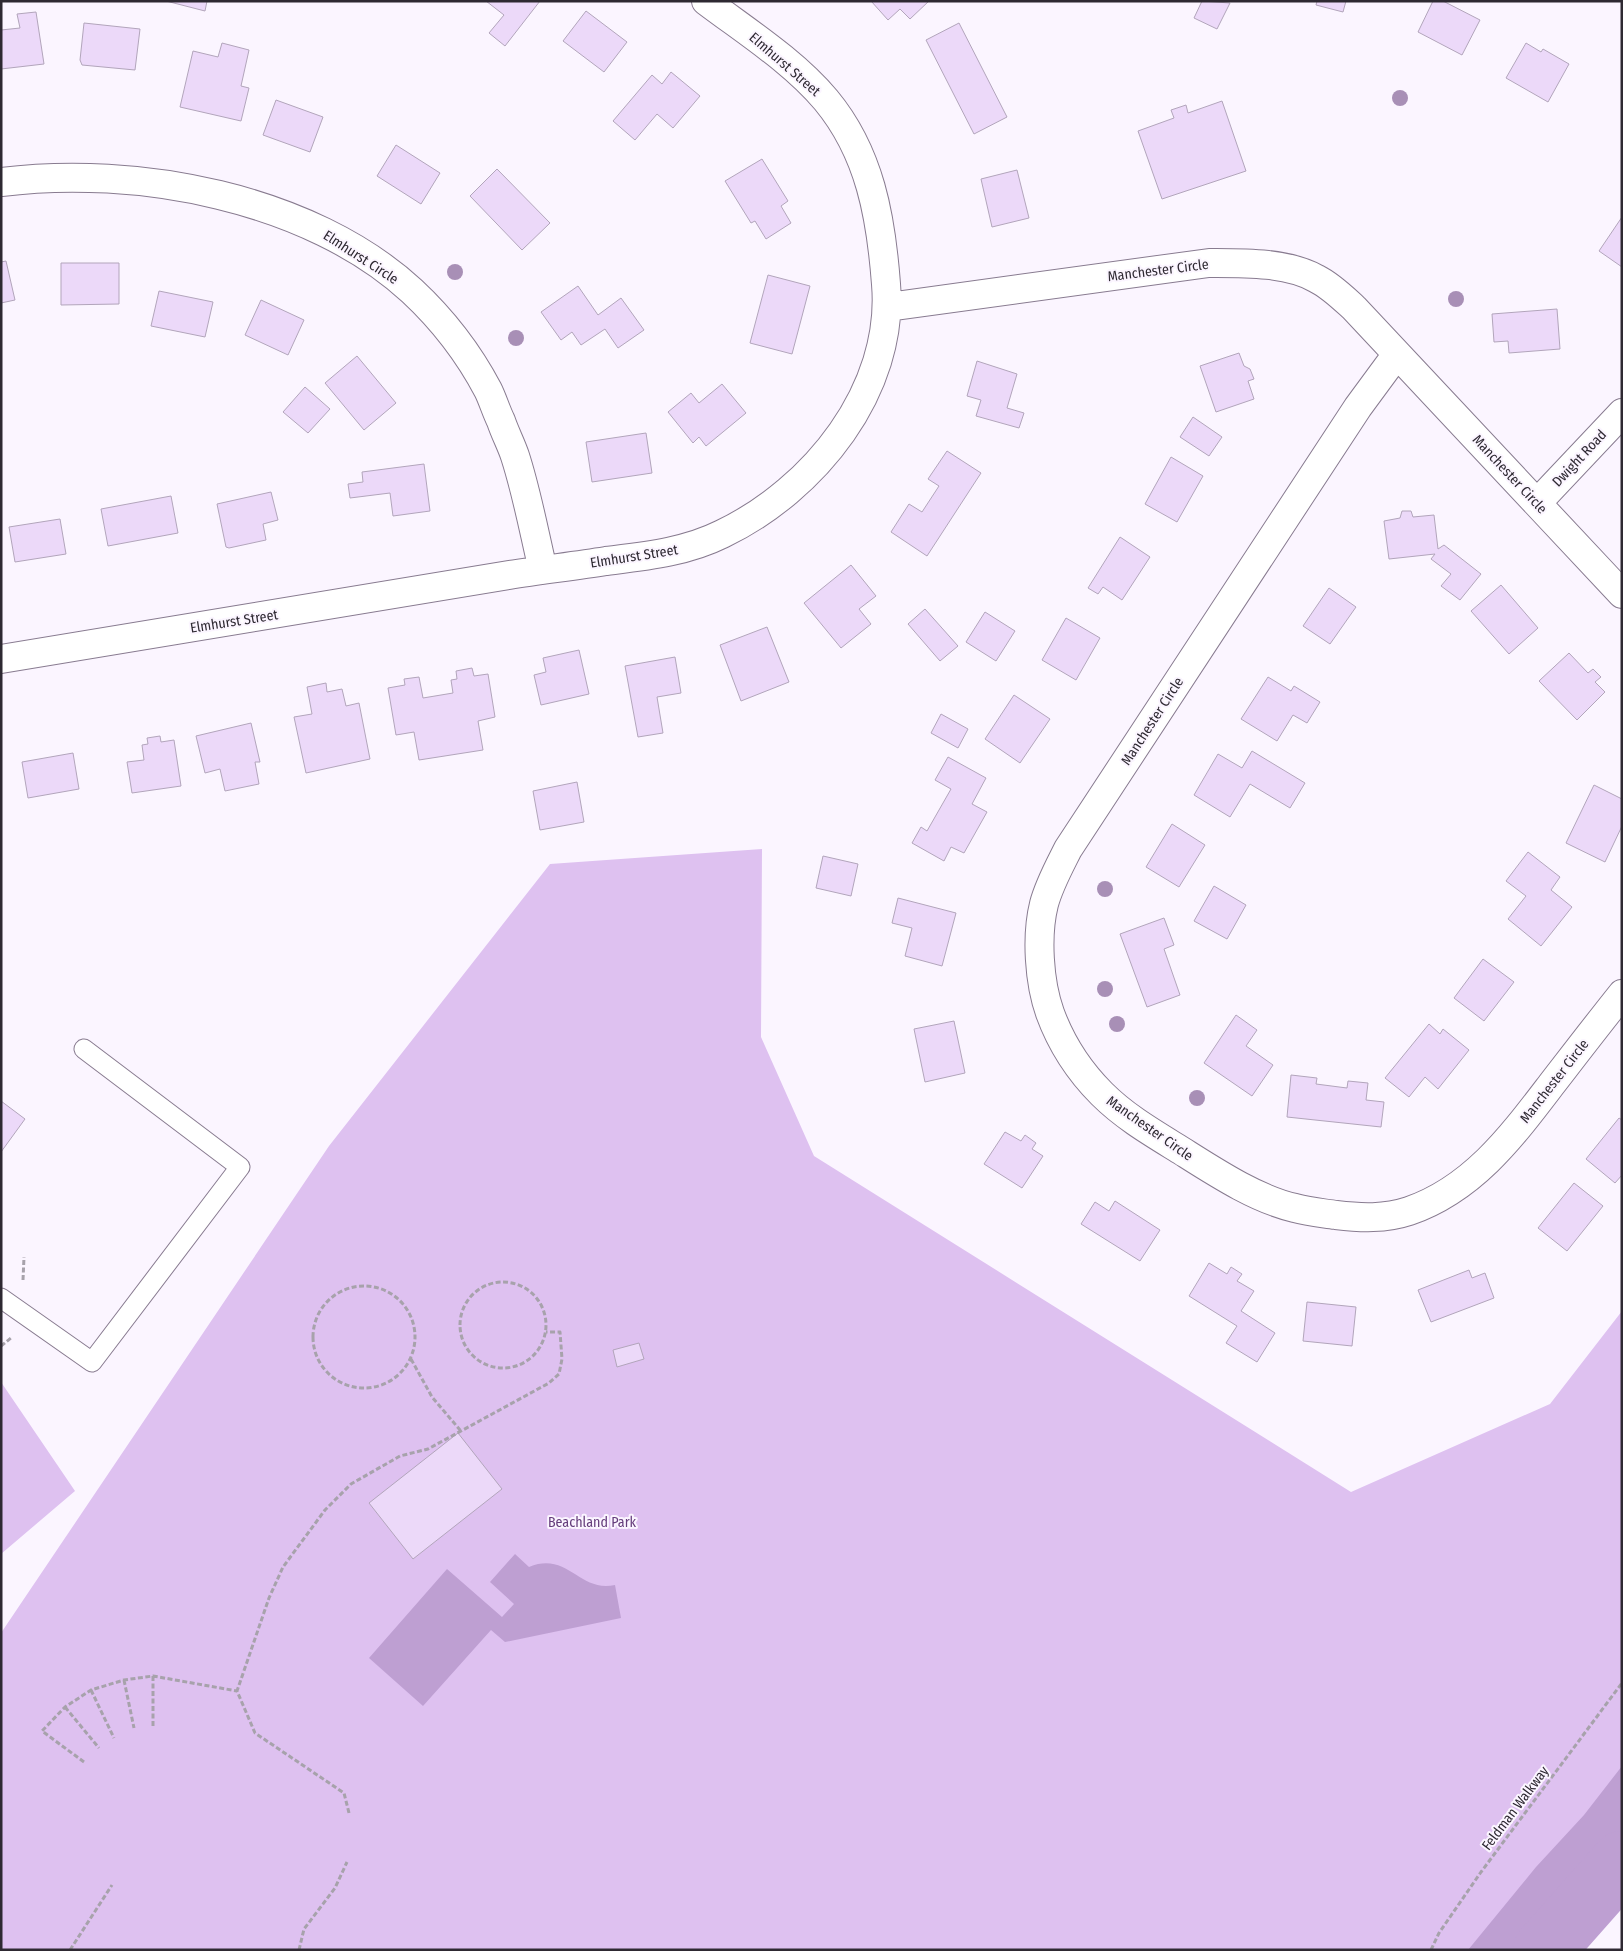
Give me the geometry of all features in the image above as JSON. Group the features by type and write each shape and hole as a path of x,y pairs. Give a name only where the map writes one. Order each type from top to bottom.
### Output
{"street":[{"name":"Elmhurst Street","path":"1,659 543,570 656,555 718,536 747,522 774,503 800,480 825,454 846,426 862,398 877,365 888,307 882,232 872,187 858,151 844,126 825,99 772,50 706,1"},
{"name":"Elmhurst Circle","path":"1,182 25,179 75,178 127,180 181,187 254,204 306,224 348,245 383,268 412,291 440,320 465,353 488,391 515,456 543,570"},
{"name":"Manchester Circle","path":"888,307 1209,263 1252,264 1290,269 1316,278 1354,308 1622,594"},
{"name":"Manchester Circle","path":"1398,354 1358,407 1068,849 1055,873 1044,905 1039,944 1042,982 1050,1013 1064,1043 1083,1072 1102,1094 1144,1127 1210,1168 1266,1198 1295,1208 1358,1218 1383,1217 1409,1211 1455,1189 1474,1175 1514,1133 1622,994"},
{"name":"Dwight Road","path":"1537,503 1622,413"}],"lane":[{"path":"1,1298 92,1362 240,1167 84,1049"}],"path":[{"path":"499,1282 518,1285 535,1295 544,1312 546,1332 539,1350 525,1363 506,1369 487,1366 471,1355 461,1338 460,1319 467,1300 481,1287 499,1282"},
{"path":"411,1359 399,1375 382,1385 362,1389 343,1384 327,1373 315,1356 312,1335 316,1315 328,1299 346,1288 366,1284 386,1290 402,1302 413,1319 416,1339 411,1359 432,1397 460,1430"},
{"path":"349,1813 344,1793 255,1733 238,1691 270,1598 283,1567 325,1510 352,1484 400,1456 428,1449 460,1430 521,1399 559,1374 562,1359 560,1332 546,1332"},
{"path":"84,1762 42,1731 65,1707 91,1690 124,1680 153,1676 238,1691"},
{"path":"152,1726 153,1676"},
{"path":"124,1680 134,1728"},
{"name":"Feldman Walkway","path":"1431,1950 1439,1933 1481,1872 1622,1683"},
{"path":"91,1690 114,1738"},
{"path":"65,1707 99,1748"},
{"path":"300,1950 304,1929 335,1888 347,1862"},
{"path":"70,1950 112,1885"}],"green space":[{"name":"Beachland Park","path":"762,849 761,1037 814,1156 1351,1492 1550,1404 1622,1311 1622,1886 1588,1928 1566,1950 1,1950 1,1633 329,1146 550,864"},
{"path":"1,1382 75,1491 1,1554"}],"shaded area":[{"path":"515,1554 529,1567 554,1564 592,1583 603,1586 615,1585 621,1618 505,1642 491,1630 423,1706 369,1658 447,1569 502,1617 514,1604 490,1582"},
{"path":"1622,1766 1622,1855 1605,1878 1573,1950 1468,1950 1536,1867 1584,1815"}],"building":[{"path":"166,1 207,1 205,11"},
{"path":"486,1 540,1 505,46 489,33 504,15"},
{"path":"871,1 929,1 910,19 900,9 888,20"},
{"path":"1202,1 1230,3 1217,29 1194,18"},
{"path":"1317,1 1346,1 1343,12 1316,5"},
{"path":"1433,1 1443,1 1480,20 1462,55 1418,32"},
{"path":"586,11 627,42 604,72 563,41"},
{"path":"36,12 44,64 1,69 1,30 20,28 17,14"},
{"path":"84,23 140,29 135,70 82,65 80,60"},
{"path":"959,23 1007,117 974,134 926,40"},
{"path":"222,43 249,50 241,86 249,88 241,121 180,107 193,51 218,57"},
{"path":"1526,43 1541,52 1543,49 1569,64 1548,102 1506,78"},
{"path":"671,72 700,96 673,128 657,114 635,140 613,121 652,75 662,84"},
{"path":"276,100 323,117 310,152 263,135"},
{"path":"1222,101 1246,171 1162,199 1138,131 1174,118 1171,110 1186,105 1188,113"},
{"path":"396,145 440,173 421,204 377,176"},
{"path":"762,159 788,201 781,206 791,223 766,239 755,221 751,223 725,181"},
{"path":"497,169 550,223 522,250 470,196"},
{"path":"1017,170 1029,218 992,227 981,179"},
{"path":"1622,217 1622,267 1599,251"},
{"path":"6,261 15,300 1,303 1,262"},
{"path":"61,263 119,263 119,304 61,305"},
{"path":"768,275 810,286 792,354 750,343"},
{"path":"578,286 598,315 621,298 644,330 618,348 605,329 581,345 572,332 561,340 541,312"},
{"path":"159,291 213,302 205,337 151,326"},
{"path":"261,300 304,320 288,355 245,335"},
{"path":"1557,309 1560,349 1509,353 1508,341 1494,342 1492,314"},
{"path":"1239,353 1244,366 1250,369 1254,379 1248,381 1254,399 1216,412 1200,366"},
{"path":"357,356 396,403 364,430 325,383"},
{"path":"977,361 1017,374 1007,408 1024,413 1019,428 976,416 981,400 967,396"},
{"path":"722,384 746,413 706,446 699,437 693,443 668,412 691,393 699,403"},
{"path":"305,387 330,409 308,433 283,412"},
{"path":"1193,417 1222,437 1209,456 1180,437"},
{"path":"646,433 652,473 592,482 586,442"},
{"path":"947,451 981,473 927,556 891,532 909,504 922,512 939,486 928,479"},
{"path":"1171,457 1203,476 1177,522 1145,504"},
{"path":"424,464 430,511 393,516 390,493 350,498 348,484 363,482 362,472"},
{"path":"271,492 278,520 263,524 266,540 229,548 226,547 217,504"},
{"path":"171,496 178,533 108,546 101,509"},
{"path":"1402,511 1411,511 1413,517 1434,515 1438,549 1444,545 1481,574 1460,600 1441,586 1451,574 1431,559 1435,554 1389,559 1384,521 1400,518"},
{"path":"60,519 66,554 15,562 9,527"},
{"path":"1120,537 1150,557 1122,600 1103,587 1098,594 1088,588"},
{"path":"851,565 876,596 859,609 871,624 841,648 804,603"},
{"path":"1501,585 1538,628 1509,654 1471,611"},
{"path":"1329,588 1356,607 1330,644 1303,626"},
{"path":"925,609 958,646 940,661 908,624"},
{"path":"985,612 1015,631 996,661 966,642"},
{"path":"1066,618 1100,638 1076,680 1042,660"},
{"path":"767,627 789,682 741,701 720,645"},
{"path":"579,650 589,694 541,705 534,675 546,672 543,658"},
{"path":"1569,653 1588,673 1593,669 1601,677 1595,682 1605,692 1577,720 1539,681"},
{"path":"675,657 681,693 657,697 663,733 638,737 625,666"},
{"path":"472,668 474,676 488,674 495,717 478,721 483,750 419,760 414,732 396,735 388,688 405,685 404,679 419,677 423,698 453,693 451,680 457,679 456,671"},
{"path":"1268,677 1291,691 1294,686 1320,702 1307,723 1293,715 1277,741 1241,719"},
{"path":"326,683 327,692 342,689 346,706 359,703 370,759 306,773 294,717 312,714 307,687"},
{"path":"1014,695 1050,719 1020,763 985,739"},
{"path":"941,714 968,729 958,748 931,733"},
{"path":"251,723 260,762 255,762 259,784 225,791 220,769 205,773 196,736"},
{"path":"160,736 161,742 174,740 181,786 132,793 127,762 144,760 142,745 148,744 147,738"},
{"path":"1252,751 1305,783 1290,808 1250,784 1230,817 1194,795 1218,754 1242,768"},
{"path":"73,753 79,789 28,798 22,762"},
{"path":"948,757 986,778 972,804 987,812 964,853 951,847 944,861 912,843 921,827 927,831 951,789 935,780"},
{"path":"577,782 584,822 540,830 533,791"},
{"path":"1594,785 1622,799 1622,826 1605,862 1566,843"},
{"path":"1172,824 1205,845 1179,887 1146,867"},
{"path":"1528,852 1560,877 1551,890 1572,907 1541,946 1508,919 1526,896 1506,881"},
{"path":"823,856 858,864 851,896 816,888"},
{"path":"1214,886 1246,905 1227,939 1194,921"},
{"path":"898,898 956,913 942,966 905,956 912,928 892,923"},
{"path":"1164,918 1174,945 1164,949 1180,995 1147,1007 1120,934"},
{"path":"1483,959 1514,982 1484,1021 1454,998"},
{"path":"1236,1015 1257,1030 1246,1046 1273,1065 1252,1096 1204,1063"},
{"path":"954,1021 965,1073 925,1082 914,1029"},
{"path":"1429,1024 1440,1034 1443,1029 1469,1050 1438,1089 1425,1077 1409,1097 1385,1078"},
{"path":"1291,1075 1317,1078 1316,1084 1347,1088 1348,1081 1368,1083 1366,1100 1384,1102 1381,1127 1287,1117"},
{"path":"1,1101 25,1119 1,1152"},
{"path":"1619,1118 1622,1120 1622,1175 1615,1183 1586,1159"},
{"path":"1005,1132 1021,1141 1025,1135 1036,1143 1032,1149 1043,1156 1022,1188 984,1164"},
{"path":"1574,1183 1603,1206 1567,1251 1538,1228"},
{"path":"1115,1201 1160,1230 1140,1261 1081,1224 1095,1202 1109,1211"},
{"path":"1209,1263 1227,1274 1231,1267 1242,1274 1237,1281 1254,1291 1241,1311 1275,1333 1257,1362 1226,1343 1237,1326 1189,1296"},
{"path":"1469,1270 1472,1278 1485,1273 1494,1298 1431,1322 1418,1290"},
{"path":"1307,1302 1356,1307 1352,1346 1303,1341"},
{"path":"639,1343 644,1359 617,1367 613,1350"},
{"path":"458,1433 502,1489 413,1559 369,1503"}],"waterway":[{"path":"1544,1950 1622,1862"}]}
